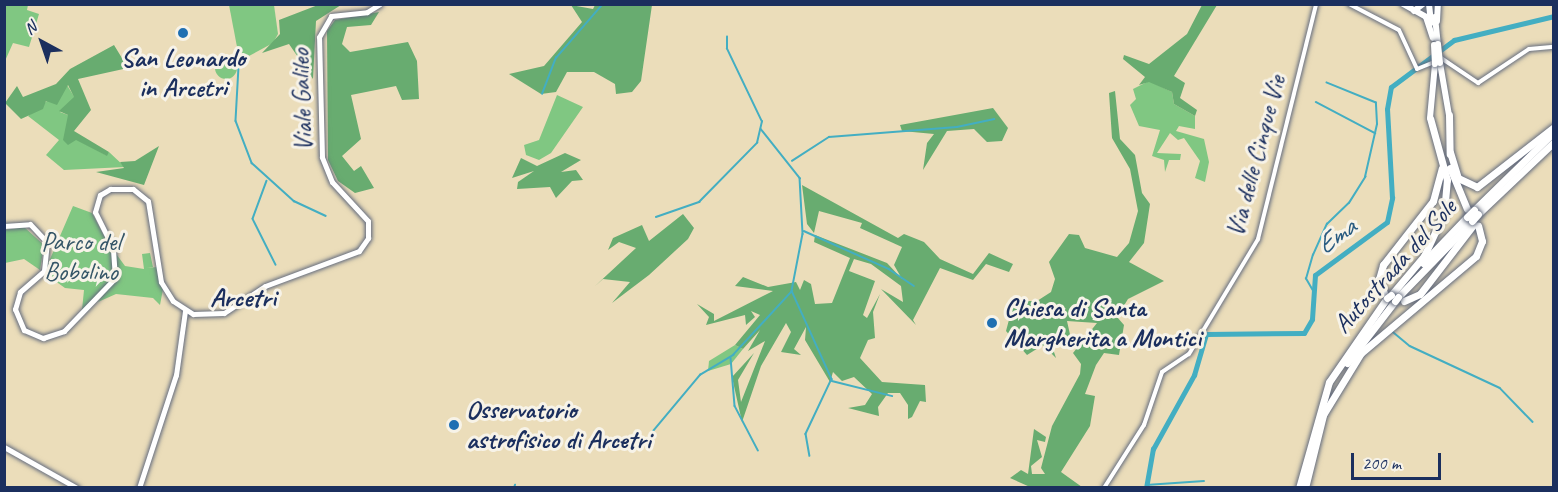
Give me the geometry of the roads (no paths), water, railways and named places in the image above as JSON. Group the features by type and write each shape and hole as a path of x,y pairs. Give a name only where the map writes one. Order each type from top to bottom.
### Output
{"highway":[{"path":"1403,4 1411,11 1426,17 1435,42"},
{"path":"1411,11 1423,4"},
{"path":"1431,4 1436,30"},
{"path":"1323,415 1361,353 1476,256 1482,241 1474,217 1454,184 1449,115 1437,62 1431,4"},
{"path":"1435,42 1438,4"},
{"path":"1393,298 1424,256 1444,213 1447,180 1430,118 1437,62"},
{"path":"1450,152 1458,178 1477,186 1554,127"},
{"name":"Autostrada del Sole","path":"1474,217 1554,132"},
{"name":"Autostrada del Sole","path":"1299,488 1329,382 1393,298 1517,175 1554,142"},
{"path":"1393,298 1379,279 1383,265 1425,215 1440,187 1438,148"},
{"path":"1393,298 1423,290 1474,217"},
{"name":"Autostrada del Sole","path":"1305,488 1323,415 1354,351 1393,298"}],"main road":[{"name":"Viale Galileo","path":"185,311 193,314 228,311 264,286 363,247 370,233 366,215 336,189 324,166 319,37 331,16 367,12 380,4"},
{"path":"4,226 30,224 49,249 44,271 16,300 19,324 35,336 64,331 115,278 113,248 95,212 100,195 110,189 133,189 148,201 166,292 185,311 176,375 139,488"},
{"path":"4,447 77,488"}],"street":[{"name":"Via delle Cinque Vie","path":"1104,488 1144,425 1162,372 1187,356 1258,239 1316,4"},
{"path":"1349,4 1399,30 1416,67 1437,62 1477,83 1529,50 1554,47"}],"waterway":[{"path":"542,94 556,58 603,4"},
{"name":"Ema","path":"1146,488 1153,449 1194,375 1206,334 1304,333 1312,319 1315,275 1387,222 1392,198 1387,109 1391,87 1454,40 1554,16"},
{"path":"656,217 699,202 757,143 762,122 727,49 727,37"},
{"path":"239,67 236,121 252,163 294,201 326,216"},
{"path":"1313,291 1306,279 1313,255 1327,224 1349,203 1365,177 1377,124 1376,103 1327,83"},
{"path":"1316,102 1375,133"},
{"path":"792,161 829,137 957,127 994,119"},
{"path":"761,129 800,178 803,234 792,291 832,379 806,434 810,456"},
{"path":"267,181 253,219 276,265"},
{"path":"804,231 889,269 914,286"},
{"path":"649,436 700,375 733,355 792,291"},
{"path":"1392,331 1410,346 1500,388 1533,422"},
{"path":"731,358 735,406 758,450"},
{"path":"832,381 892,396"},
{"path":"1146,485 1204,481"}],"place":[{"name":"San Leonardo in Arcetri","path":"183,33"},
{"name":"Chiesa di Santa Margherita a Montici","path":"992,323"},
{"name":"Osservatorio astrofisico di Arcetri","path":"454,425"}],"district":[{"name":"Arcetri","path":"243,298"}],"park label":[{"name":"Parco del Bobolino","path":"81,257"}]}
